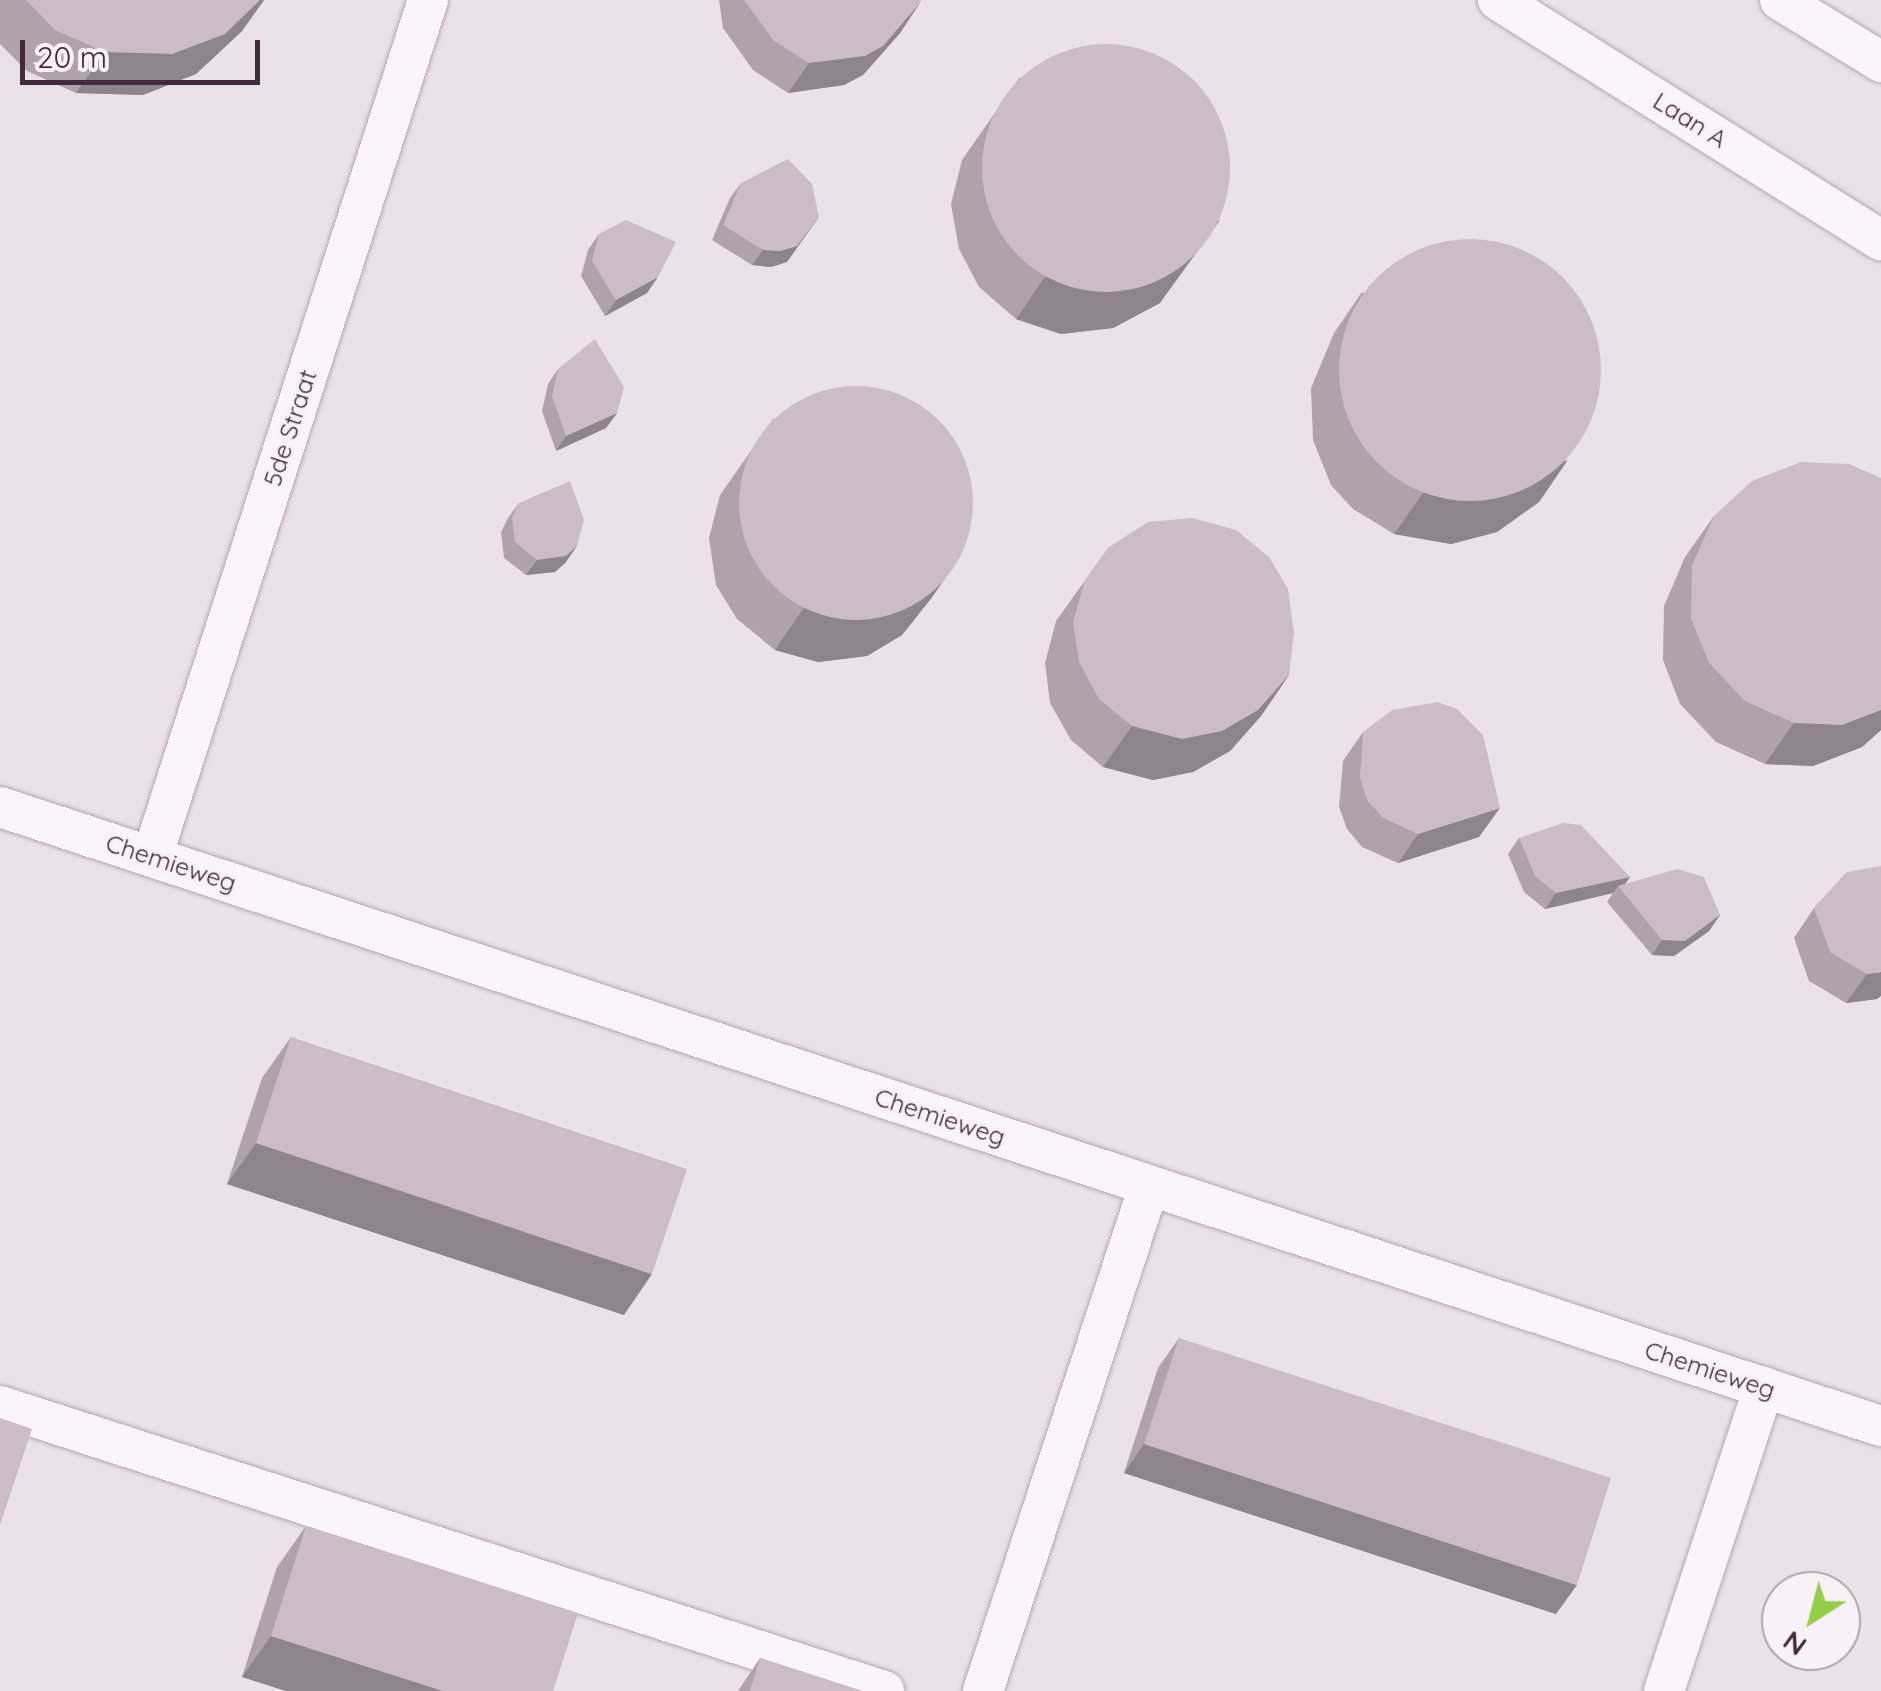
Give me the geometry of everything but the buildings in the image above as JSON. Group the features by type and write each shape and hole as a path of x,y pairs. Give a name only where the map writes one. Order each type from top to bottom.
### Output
{"lane":[{"name":"5de Straat","path":"152,857 428,0"},
{"name":"Laan A","path":"1498,0 1881,240"},
{"path":"1780,0 1881,62"},
{"name":"Chemieweg","path":"0,807 1881,1426"},
{"path":"983,1691 1149,1186"},
{"path":"1664,1691 1764,1387"},
{"path":"0,1406 884,1691"}]}
